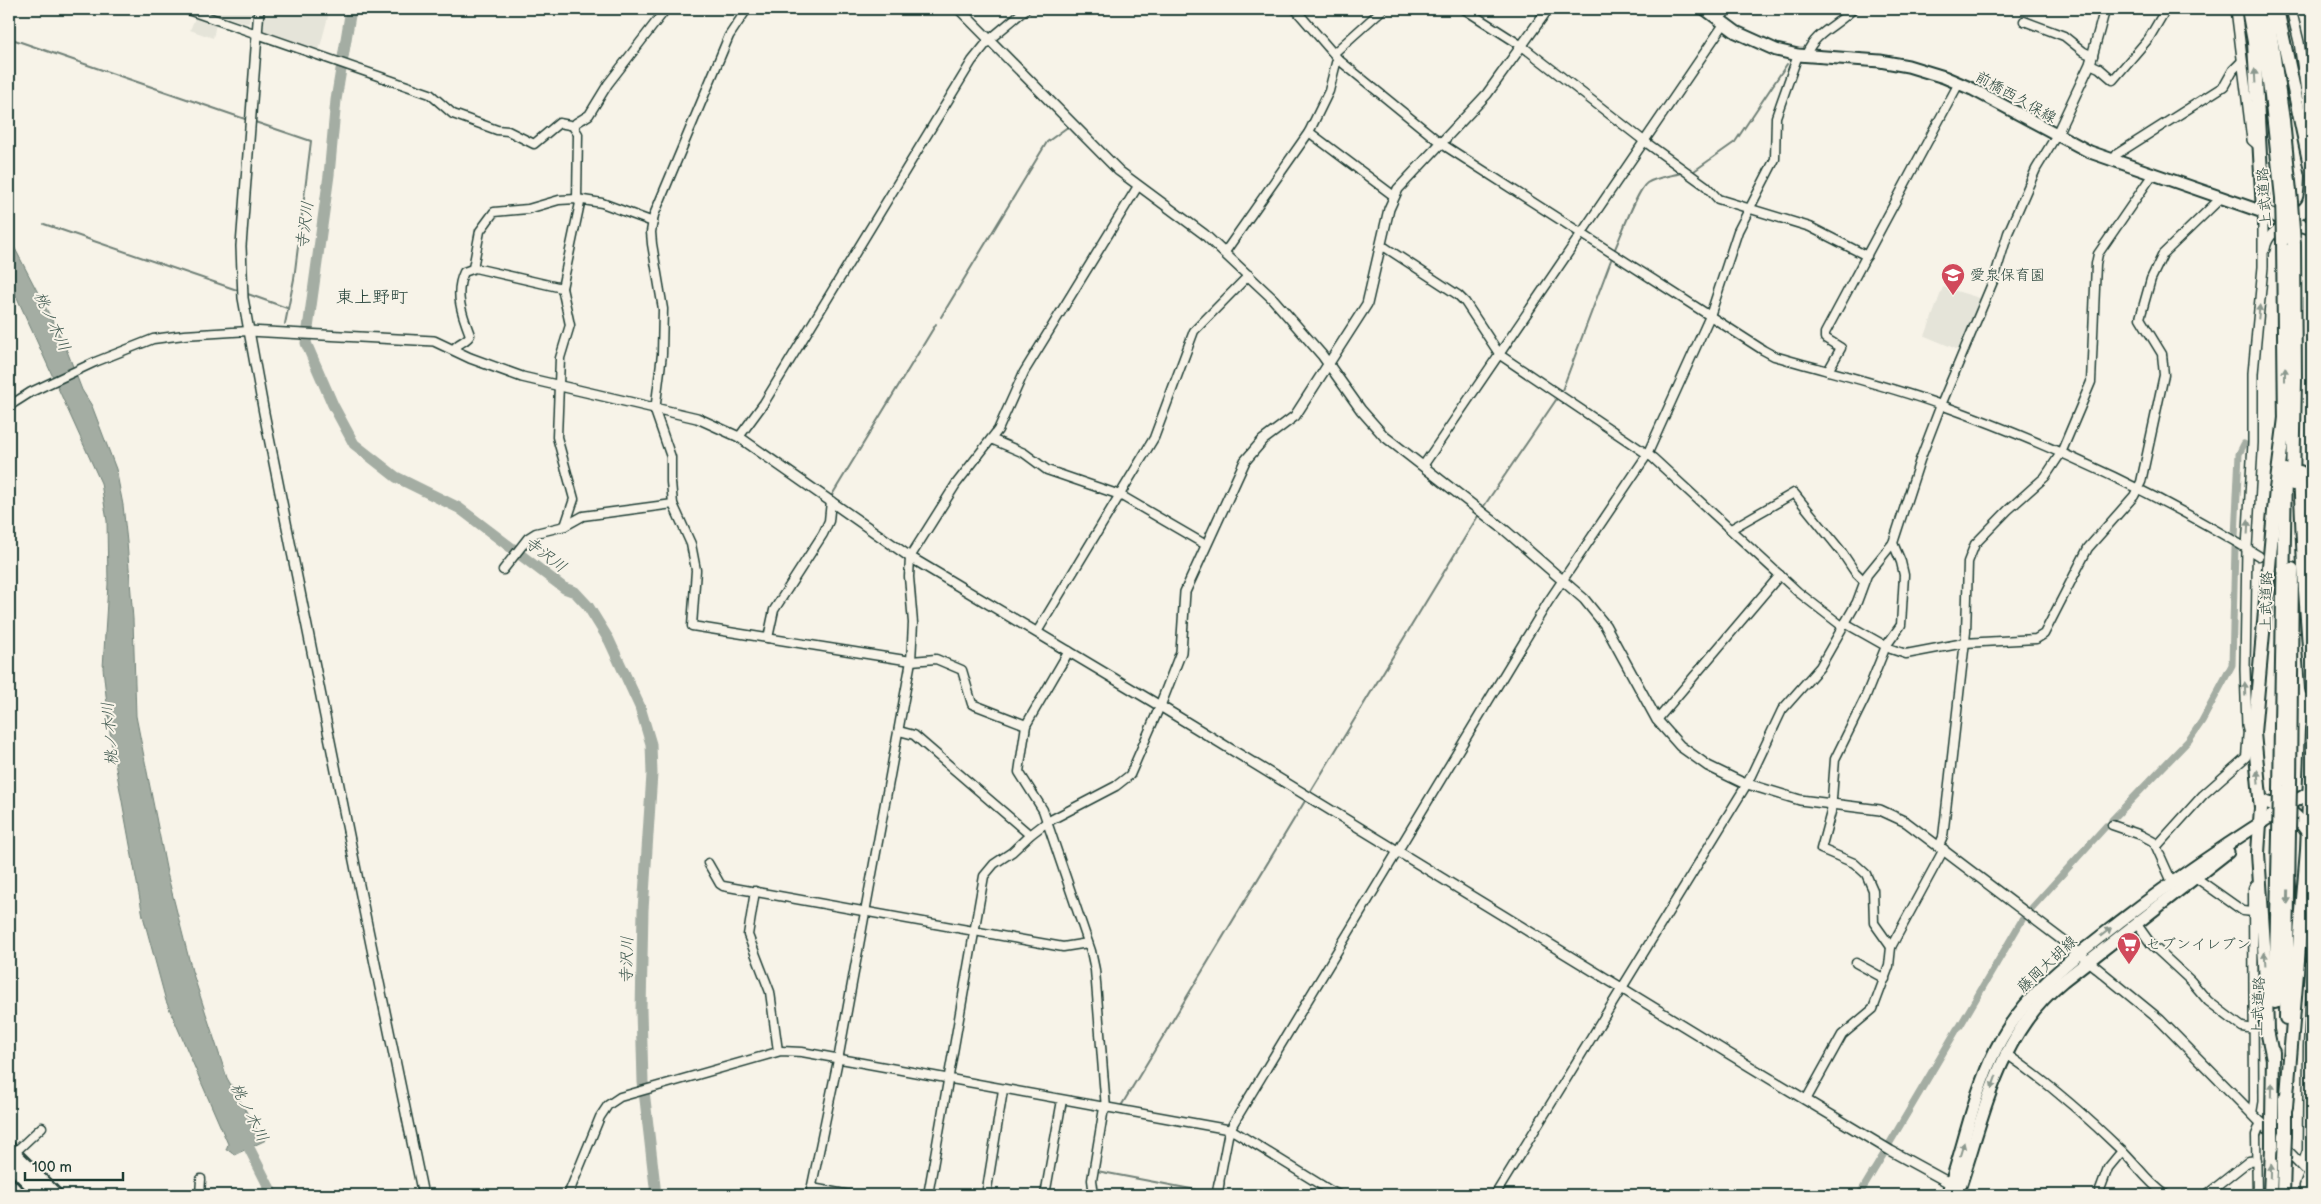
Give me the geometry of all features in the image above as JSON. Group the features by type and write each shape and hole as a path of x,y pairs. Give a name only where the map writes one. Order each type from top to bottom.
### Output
{"highway":[{"path":"2248,9 2254,42 2263,212"},
{"name":"上武道路","path":"2257,9 2272,95 2286,200"},
{"name":"上武道路","path":"2267,9 2283,120 2295,398 2284,833 2273,1059 2266,1122 2272,1147 2270,1195"},
{"path":"2278,9 2312,174 2310,204 2304,211 2289,221"},
{"name":"上武道路","path":"2285,788 2285,418 2288,242"},
{"path":"2295,398 2298,418 2305,590 2312,689"},
{"path":"2273,1059 2267,1030 2258,853 2260,799 2251,732 2285,418"},
{"path":"2286,1107 2310,853 2307,831 2311,792 2312,729"},
{"path":"2260,799 2272,806 2285,808 2297,816 2307,831"},
{"name":"上武道路","path":"2283,1195 2286,1107 2284,833"},
{"path":"10,1156 41,1195"},
{"path":"10,1156 56,1195"}],"main road":[{"name":"前橋西久保線","path":"1705,9 1721,22 1762,46 1802,55 1895,63 1931,72 1959,83 2056,136 2112,161 2312,229"},
{"name":"藤岡大胡線","path":"1954,1191 1980,1089 1996,1049 2029,1000 2172,882 2241,834 2259,825 2311,792"},
{"name":"藤岡大胡線","path":"1954,1191 2005,1054 2025,1020 2048,992 2083,957 2136,923 2241,842 2259,825"}],"street":[{"path":"185,9 430,94 453,114 497,130 508,131 534,144 559,123 575,126 589,115 608,84 666,9"},
{"path":"259,9 241,246 241,284 266,422 423,1195"},
{"path":"747,9 729,36 653,222 651,232 663,309 662,354 655,407 671,457 670,482 673,504 691,544 696,570 692,626 911,661 936,658 962,670 972,704 1026,725"},
{"path":"959,9 1119,171 1225,252 1249,275 1303,332 1373,425 1493,520 1562,579 1599,617 1657,720 1680,746 1715,771 1747,784 1800,800 1831,805 1864,807 1889,813 1941,847 2083,957 2160,1020 2252,1113 2266,1122 2311,1174 2304,1186 2304,1195"},
{"path":"739,437 764,403 972,61 989,40 1026,9"},
{"path":"1295,9 1336,56 1442,144 1768,353 1940,405 2061,453 2138,488 2260,556"},
{"path":"1225,252 1309,132 1329,92 1336,64 1336,56 1383,9"},
{"path":"1464,9 1522,46 1644,141 1706,186 1718,199 1815,229 1867,256"},
{"path":"928,1195 984,876 994,864 1012,852 1047,822 1116,786 1130,775 1181,652 1185,592 1249,456 1262,440 1295,416 1369,301 1389,209 1394,196 1403,183 1442,144 1487,94 1548,9"},
{"path":"1423,466 1644,141 1729,9"},
{"path":"1217,1195 1230,1130 1396,850 1562,579 1647,455 1710,316 1738,231 1775,159 1776,118 1802,55 1824,30 1853,9"},
{"path":"1495,1195 1621,986 1747,784 1782,710 1820,667 1860,595 1864,580 1874,565 1893,544 1940,405 1994,279 2008,233 2040,161 2056,136 2091,60 2105,9"},
{"path":"2024,22 2064,36 2113,80 2149,38 2166,9"},
{"path":"2236,9 2252,140 2259,146"},
{"path":"2291,9 2299,42 2311,120 2311,134 2306,143"},
{"path":"2112,161 2117,154 2224,86 2233,70 2242,62"},
{"path":"1828,371 1841,348 1825,338 1826,333 1959,83"},
{"path":"566,526 574,499 557,438 562,348 570,325 562,288 580,203 577,199 578,134 575,126"},
{"path":"1309,132 1394,196"},
{"path":"1806,1100 1842,1035 1873,1009 1885,979 1891,947 1941,847 1964,643 1968,562 1975,544 2008,510 2045,477 2061,453 2091,382 2098,254 2153,174"},
{"path":"850,1195 811,1191 866,912 911,661 913,622 909,577 910,557 956,484 992,439 1002,422 1024,372 1138,186"},
{"path":"1381,247 1386,248 1462,298 1500,355 1647,455 1780,575 1844,625 1906,654 1964,643 2036,639 2044,634 2088,548 2134,496 2138,488 2164,375 2162,354 2140,318 2155,270 2163,254 2222,198"},
{"path":"473,268 480,232 494,212 528,209 559,200 577,199 602,203 653,222"},
{"path":"2263,212 2263,267"},
{"path":"2157,846 2203,795 2246,758 2251,732 2245,670 2247,548 2253,443 2253,373 2267,240 2289,221"},
{"path":"454,349 457,345 468,339 470,335 458,295 459,282 464,272 473,268 562,288"},
{"path":"1037,632 1120,495 1161,422 1166,401 1194,331 1249,275"},
{"path":"9,406 31,392 95,362 154,339 249,331 423,339 454,349 496,368 522,377 704,420 739,437 910,557 1160,706 1954,1191"},
{"path":"992,439 1024,453 1047,470 1120,495 1206,545"},
{"path":"1731,529 1794,493 1841,551 1855,572 1864,580"},
{"path":"768,638 774,610 823,534 829,521 831,501"},
{"path":"505,567 528,538 536,532 566,526 583,516 673,504"},
{"path":"1891,947 1874,923 1874,890 1866,874 1854,863 1821,849 1828,830 1835,758 1865,698 1886,646 1900,625 1904,605 1904,576 1901,562 1893,544"},
{"path":"1657,720 1780,575"},
{"path":"1068,651 1026,725 1018,772 1043,810 1088,943 1095,970 1105,1109 1092,1180 1094,1195"},
{"path":"899,731 916,736 1030,835"},
{"path":"2112,825 2147,837 2157,846 2172,882"},
{"path":"708,863 720,884 1063,947 1088,943"},
{"path":"2195,877 2244,911 2253,912"},
{"path":"2252,1113 2254,1101 2254,1029 2257,981 2252,890 2255,885 2260,883"},
{"path":"755,891 748,935 770,992 778,1051"},
{"path":"2136,923 2151,944 2192,981 2208,1001 2242,1027 2254,1029"},
{"path":"1856,963 1885,979"},
{"path":"2302,1164 2307,1151 2310,1109 2312,970"},
{"path":"2300,982 2311,982"},
{"path":"568,1195 603,1112 615,1100 656,1085 778,1051 802,1052 1105,1109 1230,1130 1335,1194"},
{"path":"2005,1054 2090,1120 2147,1180 2166,1195"},
{"path":"986,1195 1004,1090"},
{"path":"1045,1195 1062,1100"},
{"path":"2257,1195 2256,1135 2266,1122"},
{"path":"10,1156 42,1127"},
{"path":"2098,1195 2108,1168 2122,1152"},
{"path":"2206,1195 2249,1161 2257,1160"},
{"path":"200,1195 201,1179"},
{"path":"9,1181 22,1195"}],"shaded area":[{"path":"203,9 251,9 249,23 245,23"},
{"path":"265,9 330,9 319,51 263,32"},
{"path":"195,18 216,24 213,38 190,30"},
{"path":"9,237 64,343 82,390 92,406 116,469 123,505 127,542 133,619 136,716 167,873 192,971 227,1078 261,1137 264,1137 266,1140 234,1155 231,1151 226,1150 228,1144 166,1001 143,916 111,741 103,668 108,584 107,521 101,483 9,280"},
{"path":"1943,287 1983,299 1961,351 1925,336"}],"waterway":[{"name":"寺沢川","path":"351,9 336,100 329,175 306,343 333,405 354,444 396,477 459,508 564,588 575,592 588,606 609,640 640,707 651,744 652,774 643,910 641,1010 643,1082 656,1195"},
{"path":"9,38 248,120"},
{"path":"1694,171 1735,142 1787,64"},
{"path":"255,122 311,141 294,279 285,324"},
{"path":"941,317 1047,142 1069,126"},
{"path":"1614,251 1643,187 1655,179 1681,173"},
{"path":"44,224 240,291"},
{"path":"1561,393 1611,260"},
{"path":"245,293 287,308"},
{"path":"832,495 936,324"},
{"path":"1484,506 1558,397"},
{"path":"2235,537 2239,454 2244,444"},
{"path":"1311,791 1478,516"},
{"path":"2112,820 2189,740 2202,721 2232,665 2235,548"},
{"path":"1006,619 1064,655"},
{"path":"1058,678 1070,659 1068,657"},
{"path":"1026,750 1031,723"},
{"path":"1023,772 1044,804"},
{"path":"1115,1105 1121,1106 1305,801"},
{"path":"2030,910 2106,826"},
{"path":"1960,1026 2022,920"},
{"path":"1095,955 1098,963 1110,1104"},
{"path":"1888,1146 1957,1029"},
{"path":"1105,1122 1107,1114"},
{"name":"桃ノ木川","path":"242,1134 273,1195"},
{"path":"1859,1195 1885,1152"},
{"path":"1097,1171 1212,1193"}],"place":[{"name":"愛泉保育園","path":"1953,296"},
{"name":"セブンイレブン","path":"2129,965"}],"district":[{"name":"東上野町","path":"372,297"}]}
